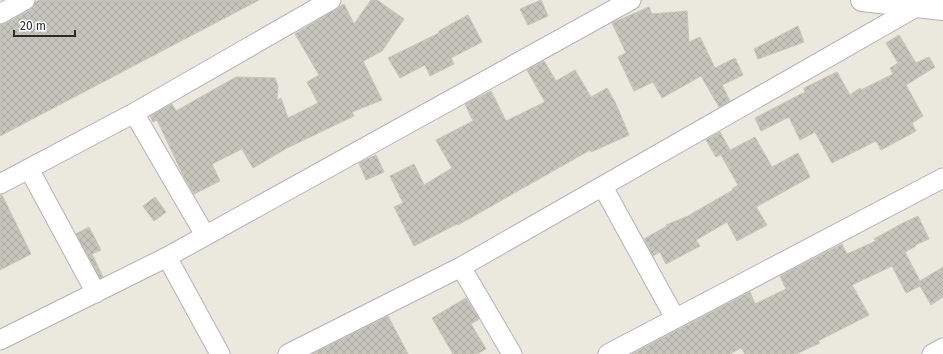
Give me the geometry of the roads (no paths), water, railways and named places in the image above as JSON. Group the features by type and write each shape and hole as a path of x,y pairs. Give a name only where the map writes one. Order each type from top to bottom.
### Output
{"main road":[{"path":"862,0 943,9"}],"street":[{"path":"0,14 25,0"},
{"path":"3,176 29,169 134,113 331,0"},
{"path":"0,340 167,257 631,0"},
{"path":"288,354 461,267 918,6"},
{"path":"134,113 205,235"},
{"path":"29,169 96,293"},
{"path":"610,354 675,318 943,178"},
{"path":"603,187 675,318"},
{"path":"167,257 220,354"},
{"path":"461,267 512,354"},
{"path":"932,354 943,348"}]}
